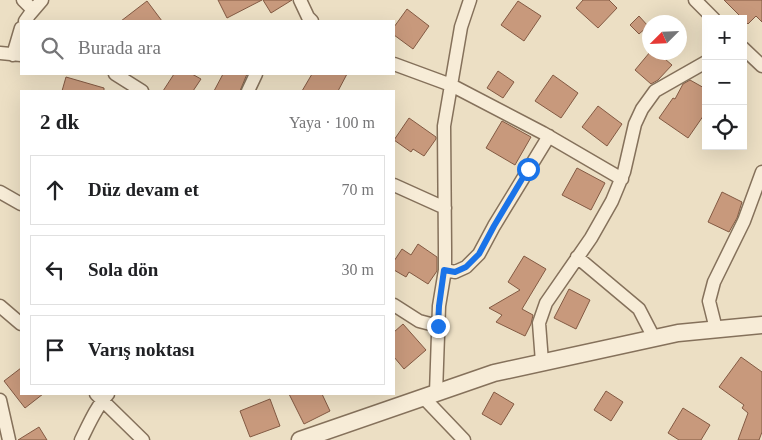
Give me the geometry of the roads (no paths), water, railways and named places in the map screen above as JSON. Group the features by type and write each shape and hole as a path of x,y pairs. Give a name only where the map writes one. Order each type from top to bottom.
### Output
{"street":[{"path":"23,0 33,10"},
{"path":"26,20 42,0"},
{"path":"300,0 307,20"},
{"path":"464,440 429,395 444,270 444,126 461,27 470,0"},
{"path":"695,0 710,15"},
{"path":"11,54 20,31"},
{"path":"747,51 760,61"},
{"path":"395,64 450,85 549,136 622,179"},
{"path":"542,362 540,323 546,303 591,238 612,201 622,179 635,124 642,109 655,91 702,64"},
{"path":"117,75 140,90"},
{"path":"248,90 256,75"},
{"path":"444,270 455,272 466,267 479,254 549,136"},
{"path":"716,329 709,301 714,282 744,221 762,172"},
{"path":"395,185 445,208"},
{"path":"0,192 20,203"},
{"path":"577,257 639,308 654,338"},
{"path":"0,306 20,323"},
{"path":"395,306 420,320 438,326"},
{"path":"300,440 494,373 678,333 762,324"},
{"path":"81,440 102,396 143,440"},
{"path":"0,400 10,440"}]}
